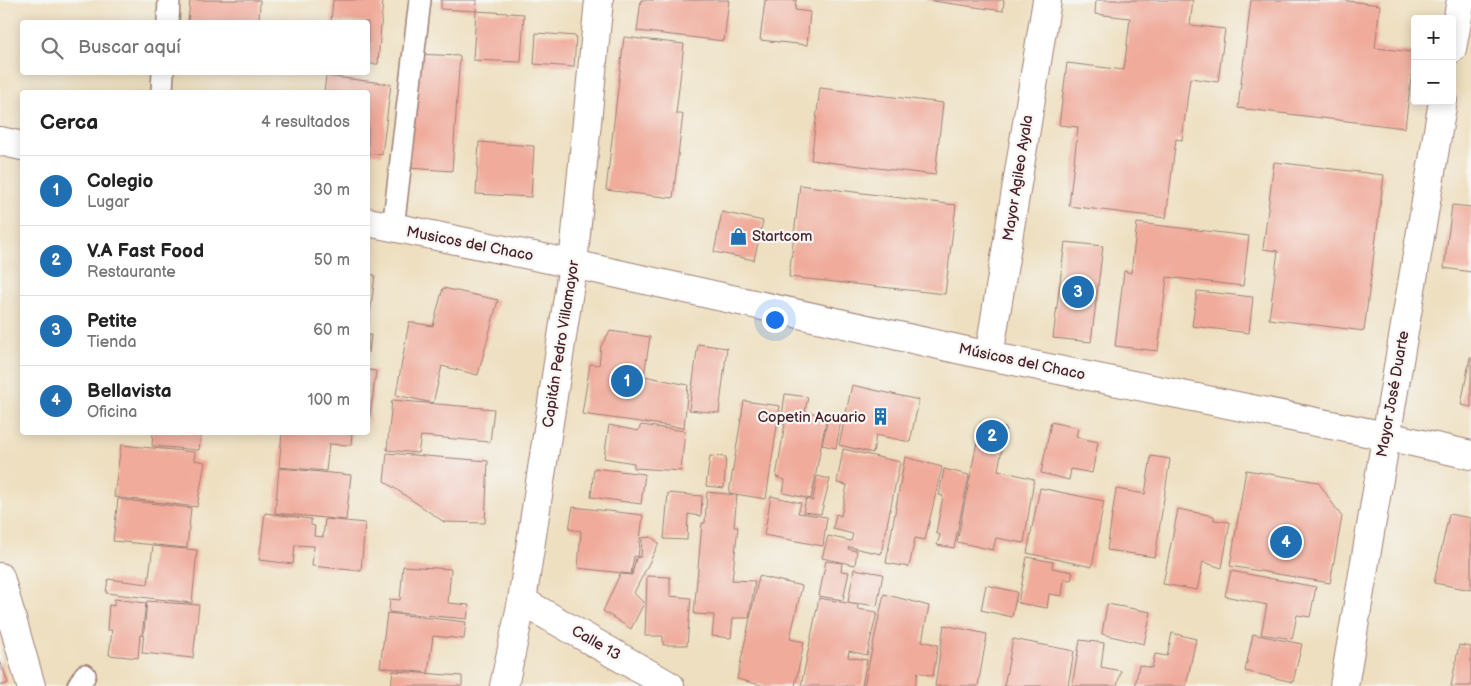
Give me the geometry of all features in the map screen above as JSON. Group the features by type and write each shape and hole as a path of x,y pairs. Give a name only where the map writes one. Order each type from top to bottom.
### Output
{"street":[{"name":"Capitán Pedro Villamayor","path":"504,686 522,601 573,264 599,0"},
{"name":"Mayor Agileo Ayala","path":"990,356 1047,0"},
{"path":"1456,27 1461,0"},
{"name":"Mayor José Duarte","path":"1344,686 1442,105"},
{"path":"0,141 20,146"},
{"name":"Musicos del Chaco","path":"380,225 573,264"},
{"name":"Músicos del Chaco","path":"573,264 990,356 1471,455"},
{"path":"0,577 31,686"},
{"name":"Calle 13","path":"522,601 670,686"}],"lane":[{"path":"168,20 169,0"},
{"path":"380,225 420,0"},
{"path":"162,90 164,75"}],"building":[{"path":"190,0 260,0 259,20 188,20"},
{"path":"333,0 383,0 378,64 370,64 370,20 331,20"},
{"path":"441,0 477,0 476,11 441,9"},
{"path":"641,0 729,0 724,41 637,31"},
{"path":"765,0 796,0 795,10 810,12 807,45 760,40"},
{"path":"926,0 1004,0 1003,11"},
{"path":"1096,0 1193,0 1190,25 1225,29 1218,82 1190,78 1182,140 1176,139 1166,218 1069,206 1078,127 1059,125 1067,63 1124,70 1130,18 1095,14"},
{"path":"1251,0 1341,0 1380,5 1375,48 1411,52 1411,77 1405,128 1238,108"},
{"path":"476,11 524,14 521,62 473,60"},
{"path":"536,33 576,36 574,67 534,64"},
{"path":"624,37 684,44 676,114 683,114 673,198 606,190"},
{"path":"417,54 460,56 452,171 409,168"},
{"path":"326,76 391,84 382,155 370,153 370,90 324,90"},
{"path":"820,88 943,103 935,175 811,160"},
{"path":"479,142 534,146 531,197 476,194"},
{"path":"1274,162 1384,175 1364,331 1269,319 1278,251 1263,249"},
{"path":"800,185 956,205 945,294 789,277"},
{"path":"1452,205 1471,207 1471,272 1444,268"},
{"name":"Startcom","path":"722,212 763,221 754,260 714,252"},
{"path":"1137,223 1249,236 1243,286 1167,277 1158,351 1115,346 1124,271 1131,273"},
{"path":"1065,242 1103,246 1091,342 1053,338"},
{"path":"370,274 375,275 370,314"},
{"path":"443,288 498,300 478,375 442,366 433,403 396,395 409,322 433,326"},
{"path":"1197,291 1253,297 1249,333 1192,326"},
{"path":"610,331 650,337 644,376 688,385 684,428 582,414 590,364 599,365 601,346"},
{"path":"698,344 727,348 719,413 689,410"},
{"path":"1471,357 1471,407 1461,405"},
{"path":"370,370 376,371 370,416"},
{"name":"Copetin Acuario","path":"852,385 919,400 910,442 876,435 873,453 839,445"},
{"path":"785,394 808,397 805,412 827,415 811,499 783,493 785,480 776,477 785,424 781,424"},
{"path":"392,400 494,409 490,442 421,436 418,453 387,450"},
{"path":"744,401 780,406 766,499 729,493"},
{"path":"828,418 841,421 836,448 822,445"},
{"path":"981,422 1006,428 998,470 1034,479 1024,543 996,538 993,550 957,542"},
{"path":"1051,422 1078,428 1076,437 1098,442 1092,473 1071,469 1069,480 1041,473"},
{"path":"609,425 638,431 641,425 685,431 681,471 634,468 634,463 604,458"},
{"path":"153,435 201,435 199,450 152,446"},
{"path":"282,435 352,435 351,445 329,444 326,471 279,467"},
{"path":"121,445 195,452 194,460 205,462 197,507 114,497"},
{"path":"843,449 900,462 881,554 849,547 848,549 857,551 855,565 822,558 828,536 851,541 853,534 833,529 836,514 841,516 847,485 837,483"},
{"path":"387,453 488,461 485,523 444,522 384,481"},
{"path":"710,456 726,457 724,488 706,486"},
{"path":"1151,456 1170,459 1155,557 1107,550 1116,489 1145,494"},
{"path":"905,457 942,467 925,540 915,538 909,567 886,563"},
{"path":"279,468 351,475 346,520 275,513"},
{"path":"594,468 645,474 641,504 591,497"},
{"path":"944,469 969,475 954,548 937,545 940,535 936,533 943,496 939,495"},
{"path":"1246,470 1318,482 1342,517 1330,583 1230,566"},
{"path":"817,476 830,479 821,514 803,512 806,499 813,501"},
{"path":"1040,488 1104,501 1092,567 1027,553"},
{"path":"707,492 737,495 734,527 738,527 732,580 755,581 749,618 733,618 731,638 712,636 714,615 694,614 702,523 705,523"},
{"path":"668,493 702,496 701,516 688,514 687,540 664,539"},
{"path":"771,496 801,503 798,513 827,517 823,546 764,535"},
{"path":"118,499 191,508 187,548 113,541"},
{"path":"573,507 643,515 638,557 634,556 631,574 578,568 581,531 569,529"},
{"path":"1178,509 1214,516 1214,520 1230,522 1222,568 1203,562 1197,590 1163,584"},
{"path":"265,513 311,519 311,525 315,526 314,536 323,537 325,519 365,523 361,571 312,566 314,546 295,545 293,564 259,560"},
{"path":"1449,514 1471,518 1471,590 1434,583"},
{"path":"651,537 659,543 634,593 644,603 631,629 603,611 620,574 632,575 636,558 641,557 642,538"},
{"path":"153,546 197,550 192,603 106,593 108,579 148,584"},
{"path":"1027,557 1053,562 1052,568 1073,572 1071,580 1064,579 1062,596 1049,594 1047,608 1018,603"},
{"path":"826,561 842,563 841,571 849,572 843,600 819,596"},
{"path":"403,566 451,569 448,603 469,605 467,619 389,612 390,599 400,600"},
{"path":"854,569 883,574 877,606 848,602"},
{"path":"1231,571 1316,587 1310,617 1297,615 1292,639 1261,634 1267,605 1225,596"},
{"path":"647,576 670,577 670,596 691,598 687,645 663,645 663,636 645,636"},
{"path":"759,576 802,586 790,639 804,642 795,686 765,686 737,679"},
{"path":"986,585 1017,592 1012,617 981,610"},
{"path":"884,594 929,606 922,641 938,645 933,676 918,672 915,686 864,686"},
{"path":"819,598 858,605 857,609 877,612 867,655 849,651 848,657 867,660 862,686 801,686"},
{"path":"114,599 146,603 138,658 109,655 112,630 107,630 109,605 114,606"},
{"path":"147,601 199,605 193,658 142,653"},
{"path":"1107,604 1151,612 1144,644 1102,634"},
{"path":"387,613 466,622 464,639 433,636 428,673 380,667"},
{"path":"944,625 987,634 978,686 935,686"},
{"path":"1172,633 1196,639 1186,686 1135,686 1139,665 1152,668 1155,654 1167,656"},
{"path":"1253,634 1302,644 1293,682 1245,671"},
{"path":"1013,639 1074,651 1068,686 1004,686"},
{"path":"1080,640 1104,643 1101,667 1121,671 1117,686 1072,686"},
{"path":"1459,645 1471,647 1471,686 1451,686"},
{"path":"0,660 8,683 0,686"},
{"path":"393,671 462,676 462,686 391,686"}],"place":[{"name":"Startcom","path":"738,236"},
{"name":"Petite","path":"1078,292"},
{"name":"Colegio","path":"627,381"},
{"name":"Copetin Acuario","path":"880,417"},
{"name":"V.A Fast Food","path":"992,436"},
{"name":"Bellavista","path":"1286,542"}]}
